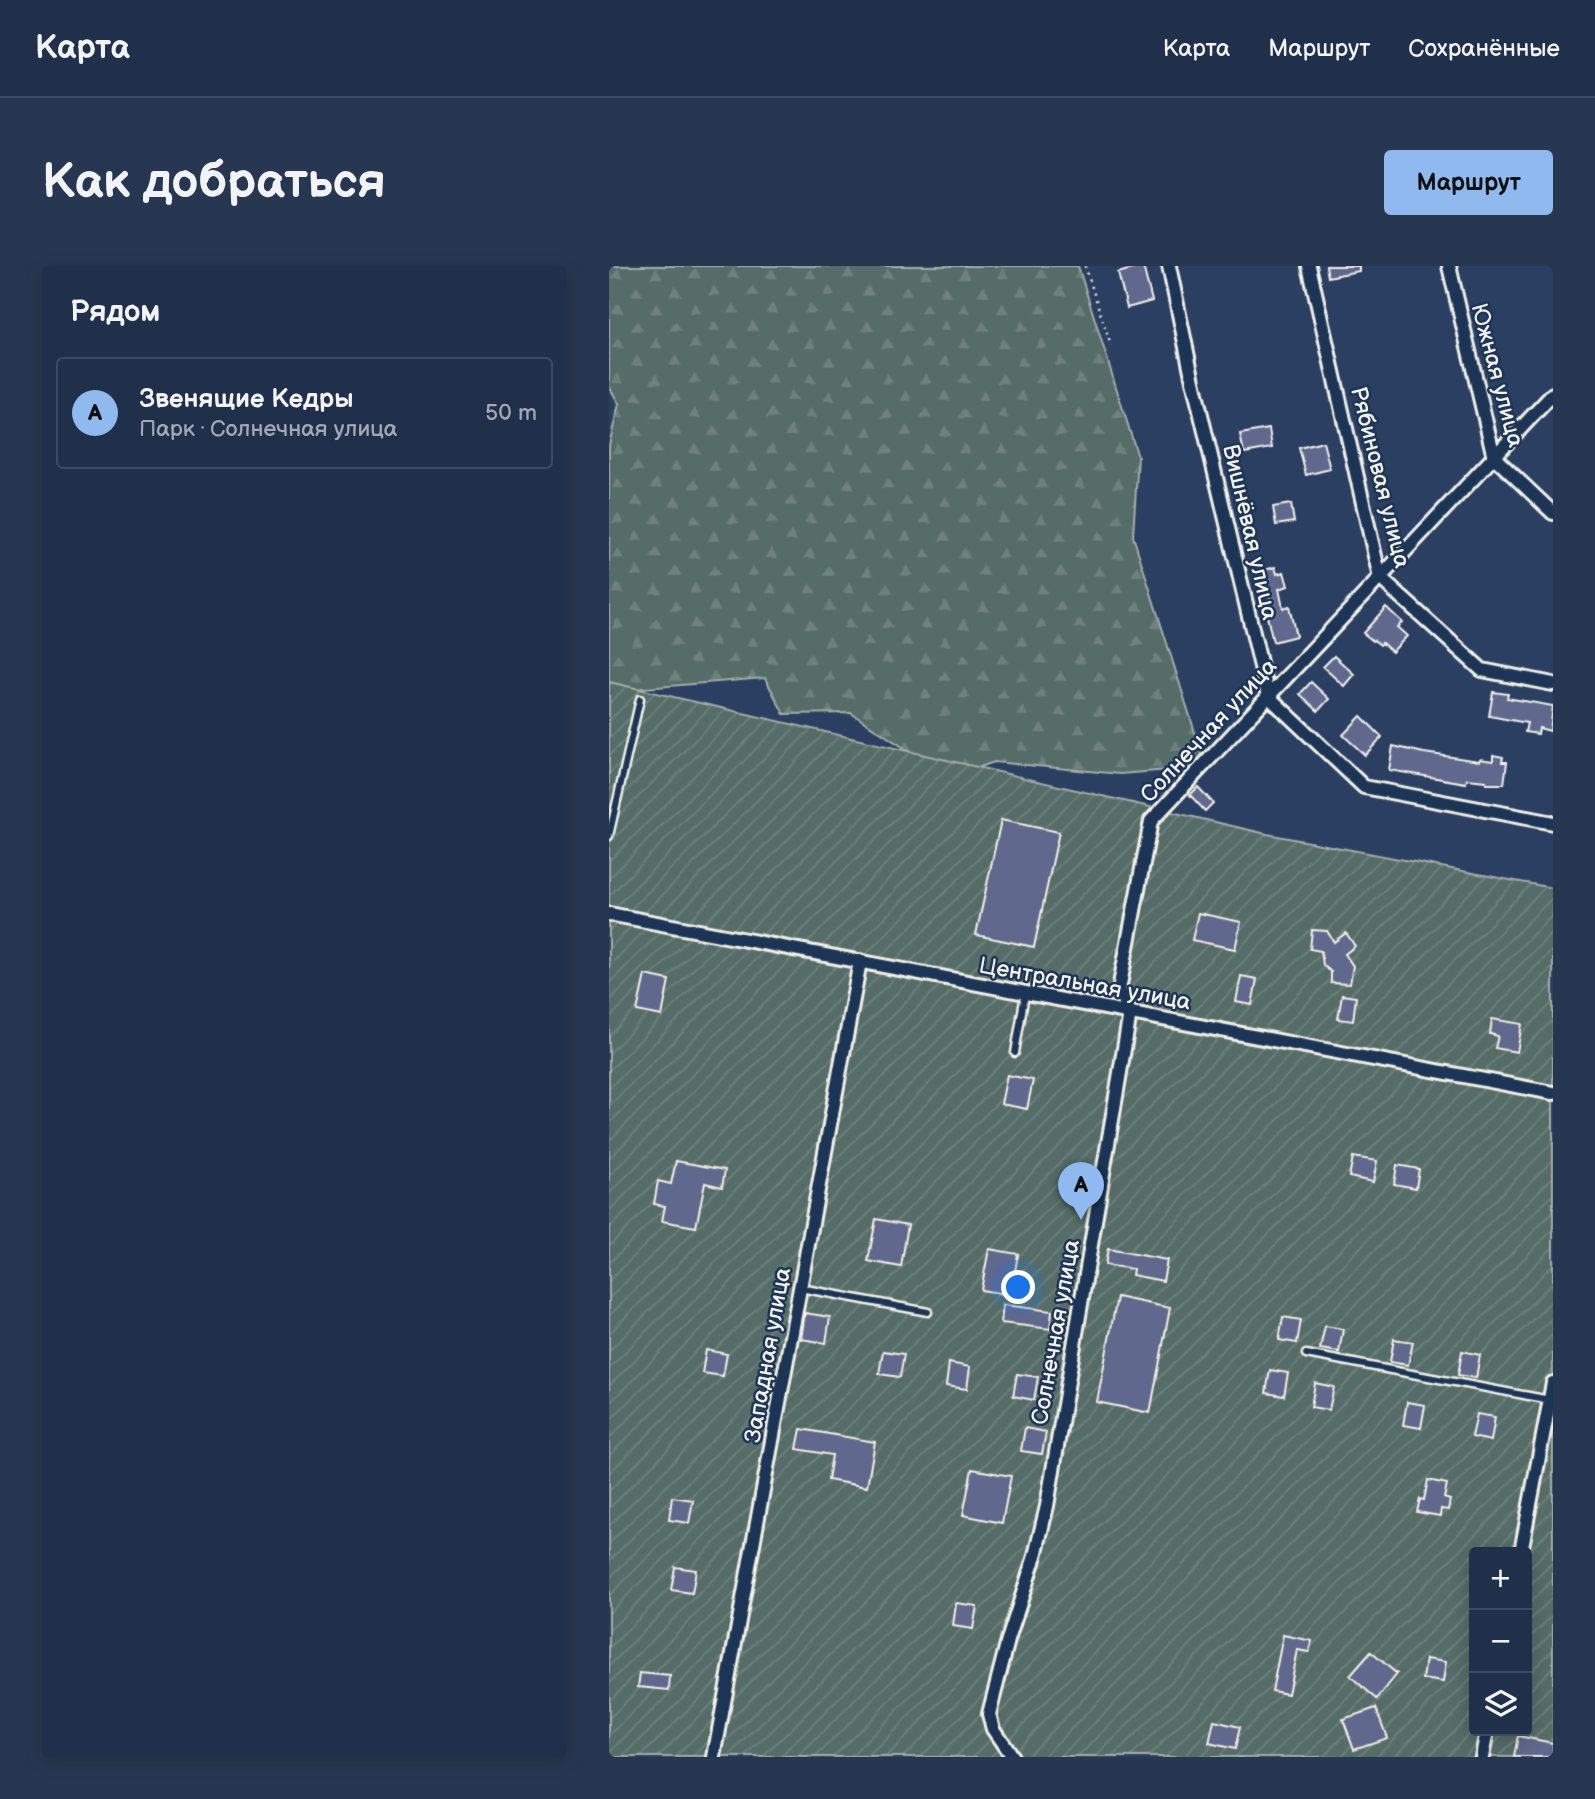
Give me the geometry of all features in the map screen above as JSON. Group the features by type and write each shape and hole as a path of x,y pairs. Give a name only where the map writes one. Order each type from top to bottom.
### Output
{"street":[{"name":"Вишнёвая улица","path":"1169,266 1193,381 1268,696"},
{"name":"Рябиновая улица","path":"1309,266 1380,578 1482,670 1553,684"},
{"name":"Южная улица","path":"1449,266 1493,457 1553,513"},
{"name":"Солнечная улица","path":"1012,1757 993,1729 989,1714 1047,1506 1131,1013 1119,990 1151,821 1553,394"},
{"path":"1268,696 1364,787 1553,824"},
{"name":"Центральная улица","path":"609,914 1553,1093"},
{"name":"Западная улица","path":"714,1757 860,961"},
{"path":"1522,1547 1552,1393"},
{"path":"1482,1757 1486,1736"}],"lane":[{"path":"609,836 640,699"},
{"path":"1015,1053 1025,994"},
{"path":"800,1288 928,1312"},
{"path":"1307,1354 1552,1393"}],"path":[{"path":"1085,266 1111,346"}],"green space":[{"path":"609,266 1078,266 1138,457 1133,536 1206,767 1120,774 994,762 950,778 851,713 784,714 765,678 609,691 609,445 619,404 609,386"},
{"path":"609,682 1267,834 1553,888 1553,1757 609,1757"}],"building":[{"path":"1143,266 1152,301 1127,308 1118,273"},
{"path":"1326,266 1359,266 1359,271 1328,277"},
{"path":"1269,429 1272,448 1244,453 1240,434"},
{"path":"1323,442 1330,469 1306,475 1299,448"},
{"path":"1291,504 1294,522 1276,525 1273,507"},
{"path":"1275,567 1277,574 1284,572 1288,586 1279,589 1283,608 1289,606 1296,636 1273,642 1266,612 1273,610 1261,577 1266,575 1265,570"},
{"path":"1386,607 1402,622 1397,627 1407,636 1392,652 1363,633"},
{"path":"1334,656 1354,674 1344,686 1323,667"},
{"path":"1311,682 1329,699 1318,711 1300,694"},
{"path":"1493,692 1508,694 1507,698 1553,706 1550,731 1539,728 1538,734 1525,732 1527,723 1489,716"},
{"path":"1361,716 1382,737 1365,755 1343,735"},
{"path":"1393,746 1479,761 1493,761 1493,755 1503,757 1502,762 1507,762 1504,784 1486,784 1486,781 1467,779 1466,783 1389,770"},
{"path":"1198,787 1213,803 1205,811 1190,795"},
{"path":"1001,820 1059,832 1034,947 976,935"},
{"path":"1198,913 1241,922 1235,949 1192,940"},
{"path":"1312,930 1327,931 1334,942 1346,933 1355,946 1345,954 1353,966 1350,984 1331,983 1331,972 1323,965 1321,951 1310,949"},
{"path":"645,975 669,980 662,1016 637,1011"},
{"path":"1241,976 1257,979 1252,1005 1236,1002"},
{"path":"1342,995 1356,997 1353,1021 1338,1019"},
{"path":"1492,1019 1522,1024 1517,1052 1495,1048 1498,1036 1490,1034"},
{"path":"1007,1075 1033,1080 1027,1109 1001,1104"},
{"path":"1353,1157 1377,1161 1373,1182 1349,1177"},
{"path":"676,1161 725,1170 722,1187 705,1183 696,1227 662,1221 665,1206 654,1204 658,1181 671,1184"},
{"path":"1397,1165 1419,1169 1416,1188 1394,1184"},
{"path":"876,1219 908,1225 901,1267 868,1261"},
{"path":"989,1249 1018,1254 1011,1295 981,1290"},
{"path":"1108,1249 1167,1260 1163,1281 1132,1275 1133,1269 1105,1265"},
{"path":"1117,1297 1170,1308 1150,1413 1097,1402"},
{"path":"1003,1305 1052,1311 1050,1329 1001,1323"},
{"path":"805,1313 830,1317 826,1343 801,1339"},
{"path":"1283,1317 1301,1320 1297,1343 1279,1340"},
{"path":"1325,1326 1343,1329 1339,1352 1320,1349"},
{"path":"1394,1339 1413,1342 1408,1365 1390,1362"},
{"path":"706,1350 727,1354 723,1376 702,1373"},
{"path":"883,1351 904,1354 900,1377 879,1374"},
{"path":"1462,1351 1480,1355 1476,1378 1458,1375"},
{"path":"949,1363 970,1367 967,1389 946,1386"},
{"path":"1270,1370 1288,1373 1284,1396 1266,1393"},
{"path":"1017,1374 1038,1377 1034,1400 1013,1396"},
{"path":"1315,1383 1334,1387 1329,1410 1311,1407"},
{"path":"1407,1402 1425,1405 1421,1428 1403,1425"},
{"path":"1477,1414 1495,1417 1491,1441 1472,1437"},
{"path":"1025,1428 1046,1432 1042,1454 1021,1451"},
{"path":"801,1429 875,1442 867,1487 828,1480 832,1455 797,1449"},
{"path":"972,1469 1011,1476 1002,1523 963,1515"},
{"path":"1428,1480 1447,1484 1444,1498 1450,1500 1448,1510 1441,1509 1440,1516 1417,1512 1420,1499 1424,1500"},
{"path":"672,1497 693,1500 689,1523 669,1520"},
{"path":"675,1567 696,1570 692,1593 671,1590"},
{"path":"956,1603 977,1606 973,1629 953,1626"},
{"path":"1283,1635 1312,1641 1309,1652 1297,1650 1288,1694 1272,1691"},
{"path":"1371,1652 1397,1674 1377,1699 1350,1676"},
{"path":"1426,1659 1446,1662 1443,1682 1423,1679"},
{"path":"640,1673 670,1676 669,1690 638,1687"},
{"path":"1376,1708 1387,1738 1354,1749 1343,1719"},
{"path":"1214,1721 1240,1727 1235,1749 1209,1743"},
{"path":"1518,1736 1553,1743 1553,1757 1514,1757"}],"place":[{"name":"Звенящие Кедры","path":"1081,1220"}]}
